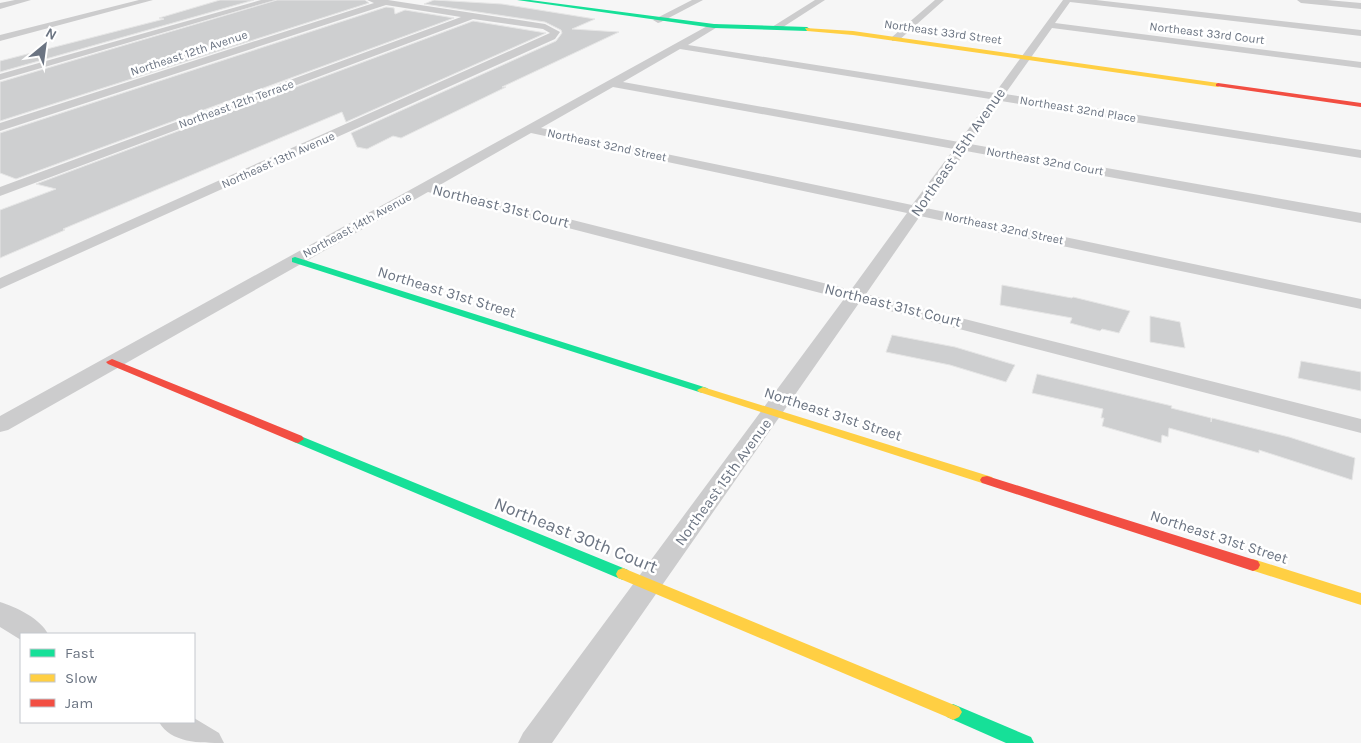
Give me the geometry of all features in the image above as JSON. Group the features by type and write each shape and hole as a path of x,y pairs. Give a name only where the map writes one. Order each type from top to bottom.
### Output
{"street":[{"path":"0,6 27,0"},
{"path":"0,38 149,0"},
{"path":"0,77 271,0"},
{"path":"371,0 472,16"},
{"name":"Northeast 33rd Street","path":"519,0 714,26 853,33 1361,105"},
{"path":"658,20 699,0"},
{"path":"777,28 821,0"},
{"path":"894,39 940,0"},
{"name":"Northeast 15th Avenue","path":"534,743 650,585 854,295 918,209 996,96 1067,0"},
{"path":"1073,0 1361,33"},
{"path":"1301,0 1361,6"},
{"name":"Northeast 12th Avenue","path":"0,127 386,2"},
{"name":"Northeast 13th Avenue","path":"0,284 542,42 552,37 555,32 545,27 472,16"},
{"name":"Northeast 12th Terrace","path":"0,192 472,16"},
{"name":"Northeast 33rd Court","path":"1049,25 1361,65"},
{"name":"Northeast 14th Avenue","path":"0,425 714,26"},
{"name":"Northeast 32nd Place","path":"677,46 1361,154"},
{"name":"Northeast 32nd Court","path":"611,83 1361,218"},
{"name":"Northeast 32nd Street","path":"528,129 918,209 1361,304"},
{"name":"Northeast 31st Court","path":"425,187 1361,426"},
{"name":"Northeast 31st Street","path":"295,260 1361,599"},
{"name":"Northeast 30th Court","path":"112,362 1025,743"},
{"path":"0,613 32,633"},
{"path":"176,723 208,743"}],"building":[{"path":"220,0 254,0 0,72 0,61 164,19 159,18"},
{"path":"277,0 365,0 369,3 0,121 0,82"},
{"path":"434,0 502,4 595,19 572,29 619,32 502,87 506,87 401,138 393,136 367,149 357,147 351,133 556,41 562,33 561,30 545,22 424,4"},
{"path":"386,7 394,8 395,14 405,10 454,18 16,179 0,173 0,133"},
{"path":"473,21 546,33 346,122 342,112 63,229 65,230 0,258 0,210 56,189 36,184"},
{"path":"1002,285 1073,297 1130,311 1119,333 1102,329 1100,331 1070,323 1072,318 1000,305"},
{"path":"1150,316 1180,322 1185,348 1150,342"},
{"path":"892,335 955,347 1015,365 1006,382 950,365 886,352"},
{"path":"1301,361 1361,372 1361,391 1298,378"},
{"path":"1037,374 1172,406 1171,408 1211,418 1211,422 1212,418 1289,437 1355,458 1352,480 1259,450 1259,453 1169,428 1168,437 1162,435 1161,443 1102,426 1104,418 1101,418 1103,409 1032,393"}],"traffic: fast":[{"path":"519,0 714,26 807,29"},
{"path":"295,260 703,390"},
{"path":"298,439 623,574"},
{"path":"953,712 1025,743"}],"traffic: slow":[{"path":"807,29 853,33 1218,85"},
{"path":"703,390 987,480"},
{"path":"1253,565 1361,599"},
{"path":"623,574 953,712"}],"traffic: jam":[{"path":"1218,85 1361,105"},
{"path":"112,362 298,439"},
{"path":"987,480 1253,565"}]}
